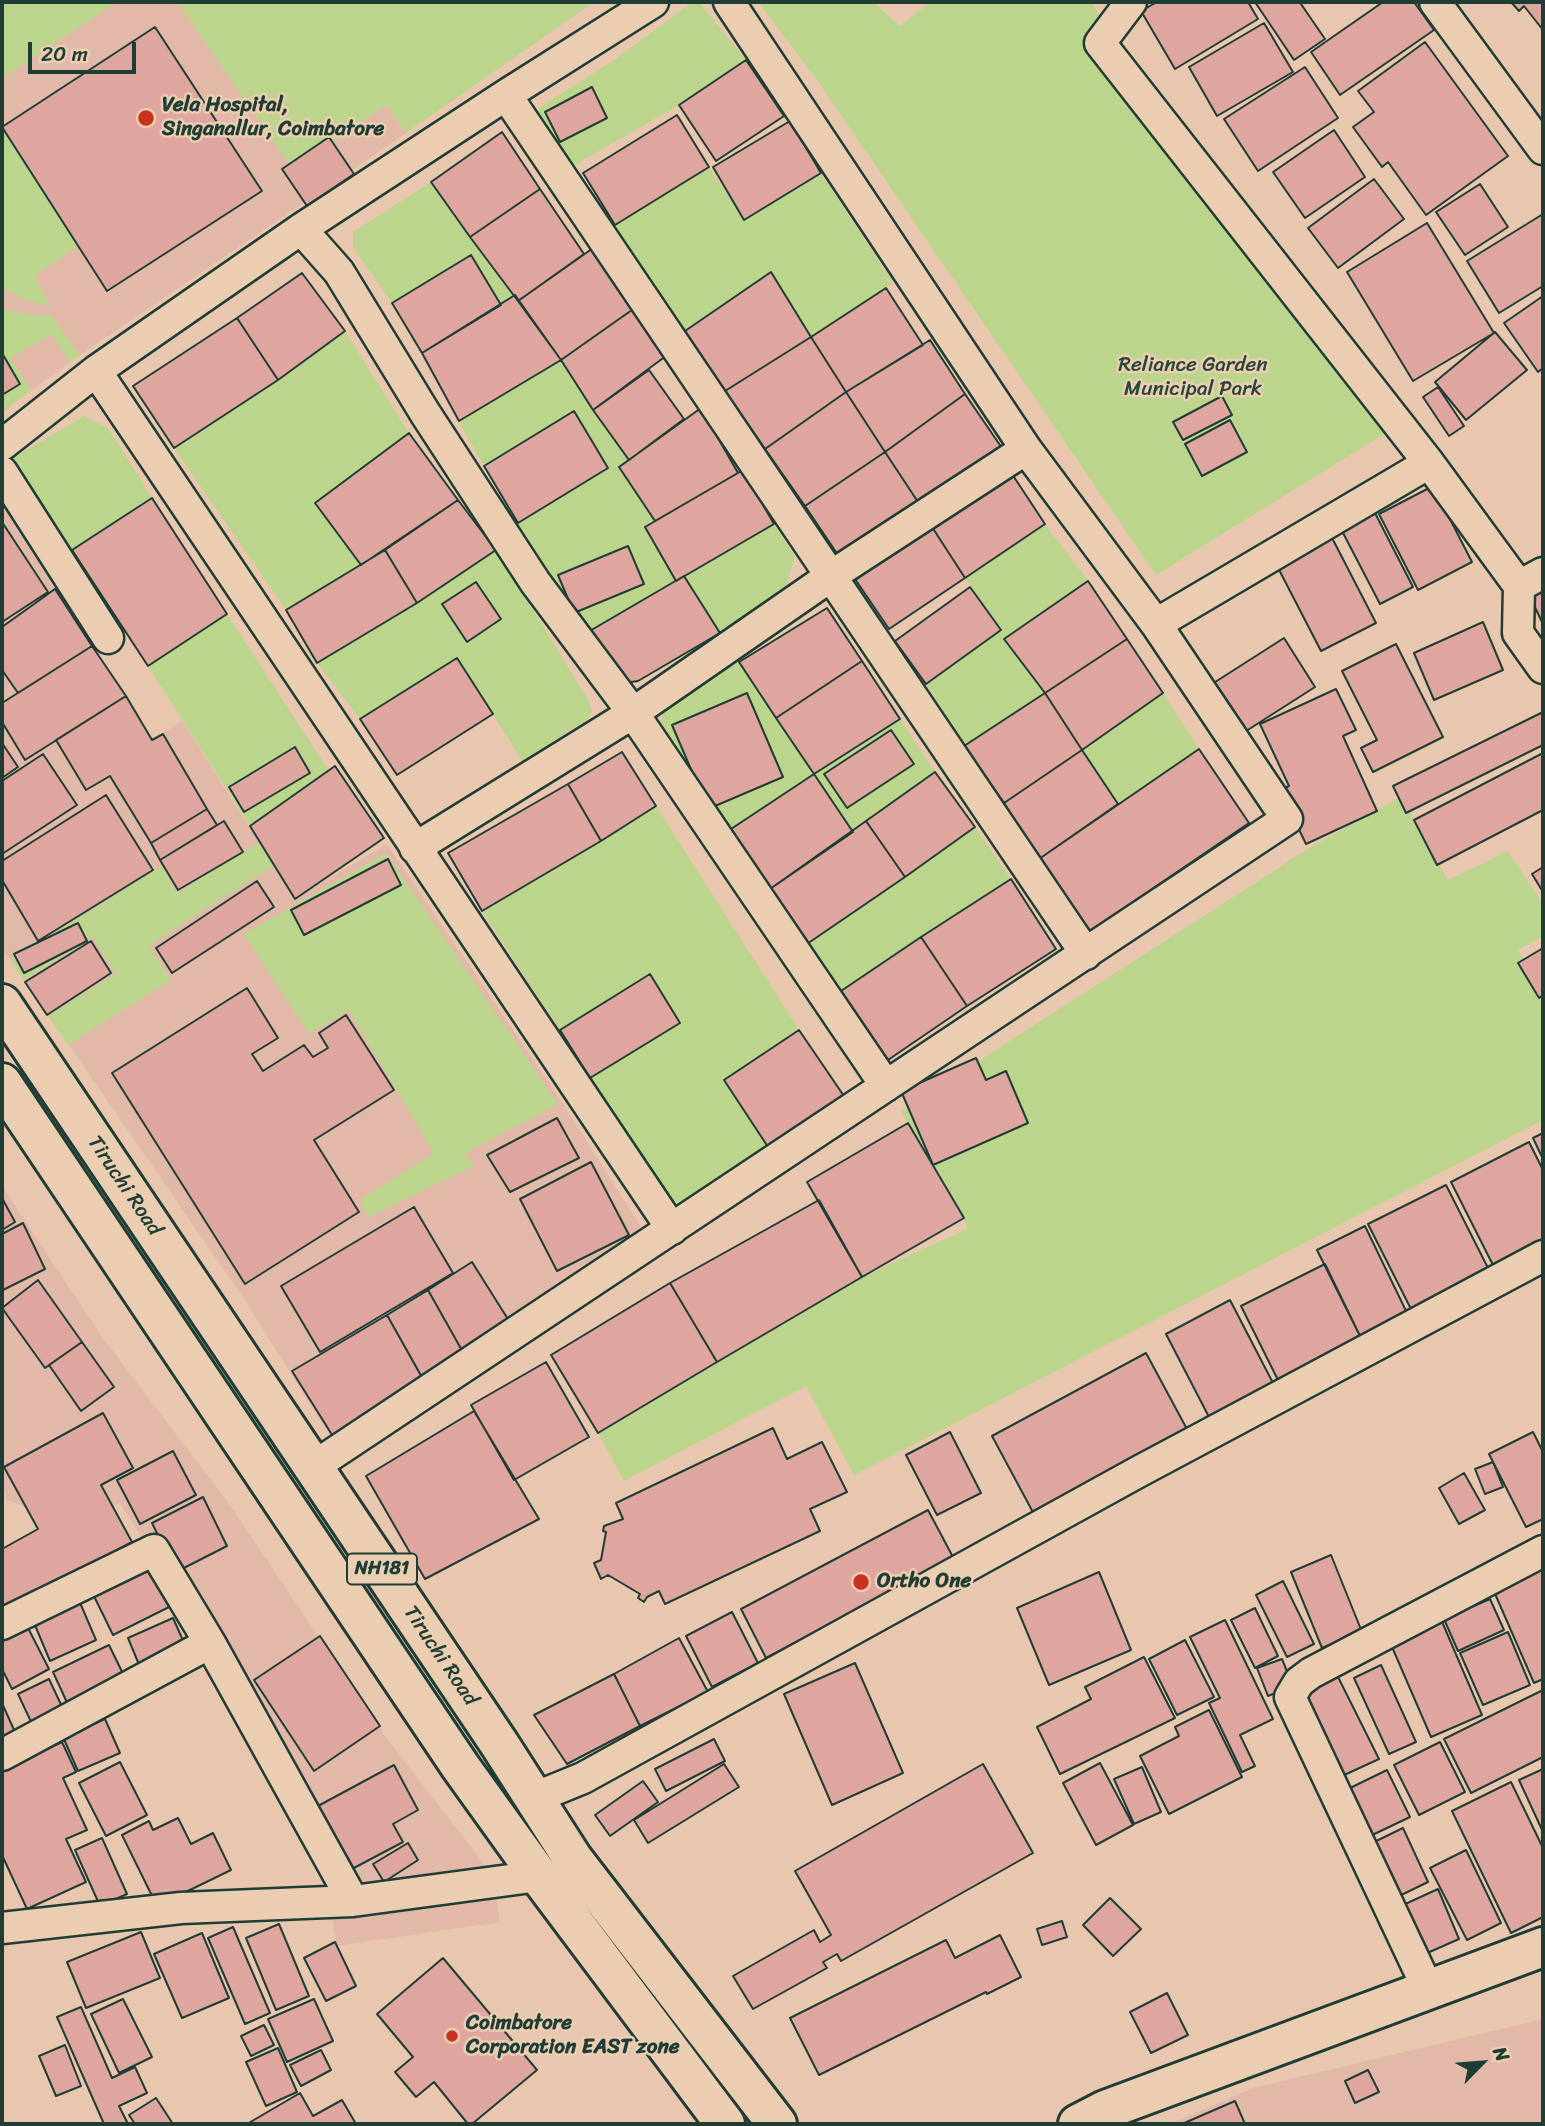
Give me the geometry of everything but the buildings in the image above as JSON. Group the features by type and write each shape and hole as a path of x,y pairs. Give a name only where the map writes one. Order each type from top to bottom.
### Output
{"main road":[{"name":"Tiruchi Road","path":"2,1004 573,1859 776,2124"},
{"name":"NH181","path":"2,1083 460,1766 725,2124"},
{"path":"30,1125 65,1098"},
{"path":"1078,2124 1105,2110 1543,1947"}],"street":[{"path":"2,445 96,371 301,229 506,94 653,2"},
{"path":"313,1467 1287,819 1156,624 1026,449 729,2"},
{"path":"1131,2 1100,43 1429,463 1531,580 1518,633 1543,668"},
{"path":"1435,2 1543,149"},
{"path":"506,94 1086,954"},
{"path":"301,229 339,272 425,413 535,582 633,713 886,1086"},
{"path":"96,371 672,1229"},
{"path":"415,848 633,713 831,576 1026,449"},
{"path":"1156,624 1429,463"},
{"path":"2,472 108,638"},
{"path":"534,1798 583,1778 1138,1472 1543,1256"},
{"path":"2,1624 154,1550 210,1643 353,1901"},
{"path":"1429,1989 1290,1697 1299,1682 1311,1673 1543,1551"},
{"path":"2,1755 210,1643"},
{"path":"2,1928 181,1908 353,1901 539,1876"}],"shaded area":[{"path":"2,2 189,2 300,163 386,105 406,133 80,355 2,412"},
{"path":"2,500 151,740 182,721 295,898 387,844 564,1105 646,1235 333,1441 244,1299 2,948"},
{"path":"2,1186 103,1338 230,1505 386,1737 494,1877 500,1922 337,1946 325,1875 153,1556 120,1503 71,1528 66,1521 7,1500 2,1479"},
{"path":"1543,2019 1543,2124 1170,2124 1253,2088"}],"green space":[{"path":"2,2 117,2 2,78"},
{"path":"177,2 594,2 406,133 386,105 292,168"},
{"path":"692,2 699,2 746,60 679,105 568,169 531,113 614,60"},
{"name":"Reliance Garden Municipal Park","path":"758,2 873,2 900,26 930,2 1090,2 1402,423 1156,575 817,80"},
{"path":"2,128 78,246 35,276 50,306 23,299 2,287"},
{"path":"709,167 744,219 821,173 893,283 811,337 771,273 685,331 615,225"},
{"path":"431,182 515,295 501,305 470,255 392,303 353,247 353,232"},
{"path":"2,310 45,316 50,314 80,355 70,362 52,334 10,358 31,390 2,412"},
{"path":"345,331 409,433 361,565 286,610 174,448 278,380"},
{"path":"561,360 629,460 619,468 655,521 645,527 676,581 588,632 518,523 608,468 574,412 484,466 459,421"},
{"path":"84,416 108,428 152,498 72,550 13,458"},
{"path":"774,524 795,556 786,586 720,633 684,576"},
{"path":"1045,524 1088,581 1004,639 1045,693 964,746 926,684 1000,630 965,578"},
{"path":"496,550 589,701 592,712 584,723 572,728 523,762 457,658 360,719 317,663 417,603"},
{"path":"227,614 329,771 250,826 148,666"},
{"path":"739,662 814,774 728,831 659,727 664,709"},
{"path":"1163,693 1199,749 1118,804 1082,750"},
{"path":"900,719 935,772 853,832 814,774"},
{"path":"1401,797 1448,880 1508,851 1543,904 1543,936 1518,950 1543,992 1543,1120 854,1475 806,1386 624,1481 598,1433 862,1277 967,1229 964,1217 901,1111 1314,845"},
{"path":"656,806 799,1030 724,1080 770,1150 677,1210 590,1078 680,1023 651,974 560,1030 482,911"},
{"path":"975,827 1011,879 841,991 807,944"},
{"path":"260,842 274,865 149,945 171,980 68,1045 48,1016 115,974 93,937 24,980 10,960 162,866 177,893"},
{"path":"386,853 558,1104 465,1153 474,1166 368,1217 360,1200 434,1153 349,1010 309,1034 244,934"}],"place":[{"name":"Vela Hospital, Singanallur, Coimbatore","path":"146,118"},
{"name":"Ortho One","path":"861,1582"},
{"name":"Coimbatore Corporation EAST zone","path":"452,2036"}]}
